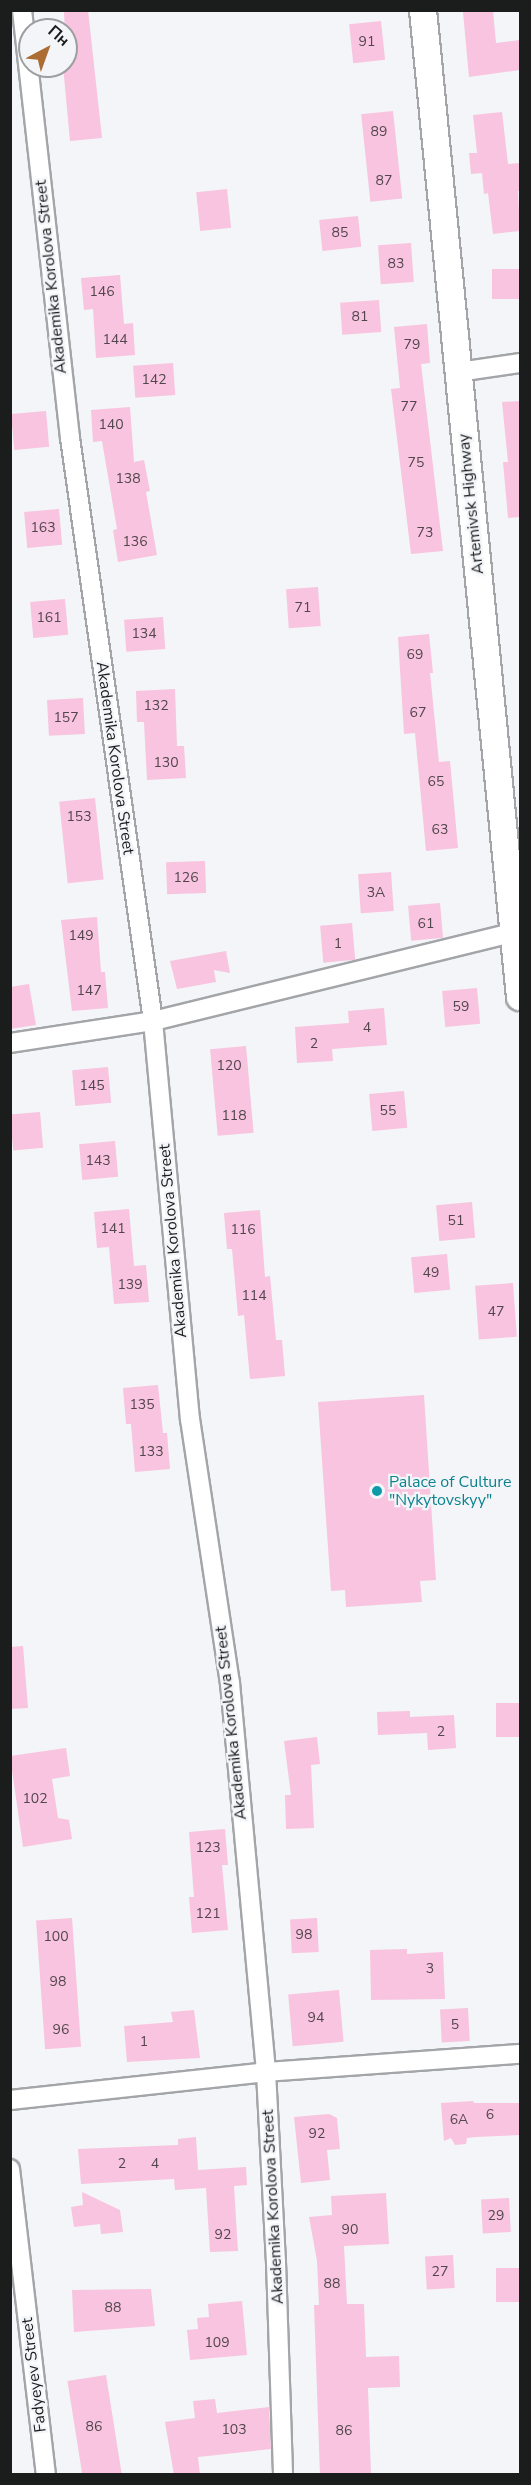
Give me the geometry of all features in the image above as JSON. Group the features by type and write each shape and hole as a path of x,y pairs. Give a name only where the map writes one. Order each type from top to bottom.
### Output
{"main road":[{"name":"Artemivsk Highway","path":"423,10 458,372 518,931 520,998"}],"street":[{"name":"Akademika Korolova Street","path":"22,78 70,438 153,1021 190,1419 230,1683 266,2072 276,2262 283,2475"},
{"path":"458,372 520,363"},
{"path":"10,1043 153,1021 518,931"},
{"path":"10,2100 266,2072 520,2054"},
{"name":"Fadyeyev Street","path":"10,2169 46,2475"}],"building":[{"path":"64,10 88,10 102,138 70,141 64,78 78,78 78,18 64,18"},
{"path":"493,10 496,43 520,40 520,70 469,77 463,12"},
{"path":"381,21 385,60 353,63 349,24"},
{"path":"393,111 402,199 370,202 361,114"},
{"path":"502,112 508,164 520,163 520,191 518,191 520,231 493,234 488,193 484,194 482,173 471,174 469,153 477,153 473,115"},
{"path":"227,189 231,228 200,231 196,192"},
{"path":"358,216 361,247 322,251 319,220"},
{"path":"411,243 414,282 381,284 378,245"},
{"path":"492,269 520,269 520,299 492,299"},
{"path":"120,275 124,324 133,323 135,355 96,358 93,309 84,310 81,278"},
{"path":"379,300 381,332 342,335 340,303"},
{"path":"427,324 430,363 421,364 443,551 411,554 391,389 400,388 394,327"},
{"path":"173,363 175,395 135,398 133,366"},
{"path":"520,401 520,517 508,518 503,462 508,462 502,402"},
{"path":"130,407 134,462 144,460 150,491 146,492 157,555 118,562 113,530 117,529 102,441 93,442 91,410"},
{"path":"46,411 49,447 14,450 11,414"},
{"path":"59,509 62,545 27,548 24,512"},
{"path":"318,587 321,626 289,628 286,589"},
{"path":"65,599 68,635 33,638 30,602"},
{"path":"163,617 165,649 126,652 124,620"},
{"path":"429,634 433,673 430,673 439,762 450,761 458,848 426,851 415,733 404,734 398,637"},
{"path":"175,689 177,746 184,746 186,778 147,780 144,722 137,722 136,691"},
{"path":"83,698 85,734 49,736 47,700"},
{"path":"95,798 104,880 68,883 59,802"},
{"path":"205,861 206,893 167,894 166,862"},
{"path":"391,872 394,911 361,913 358,874"},
{"path":"440,903 443,938 411,941 408,906"},
{"path":"97,917 101,972 105,972 108,1008 72,1011 61,920"},
{"path":"352,923 355,960 323,963 320,926"},
{"path":"226,951 230,973 214,970 216,982 177,989 170,961"},
{"path":"29,984 36,1025 10,1029 10,987"},
{"path":"477,988 480,1024 445,1027 442,991"},
{"path":"384,1008 387,1045 332,1049 333,1061 297,1063 295,1027 349,1023 348,1011"},
{"path":"246,1046 254,1133 218,1136 210,1049"},
{"path":"108,1067 111,1103 75,1106 72,1070"},
{"path":"404,1091 407,1128 372,1131 369,1094"},
{"path":"40,1112 43,1148 13,1150 10,1115"},
{"path":"115,1141 118,1177 82,1180 79,1144"},
{"path":"472,1202 475,1238 439,1241 436,1205"},
{"path":"129,1209 134,1266 146,1265 149,1302 114,1304 109,1247 97,1248 94,1212"},
{"path":"260,1210 265,1277 270,1276 276,1340 282,1340 285,1376 250,1379 244,1315 238,1316 232,1249 227,1249 224,1213"},
{"path":"447,1254 450,1290 414,1293 411,1257"},
{"path":"513,1283 517,1337 479,1340 475,1286"},
{"path":"158,1385 163,1433 167,1433 170,1469 135,1472 131,1424 126,1424 123,1388"},
{"name":"Palace of Culture \"Nykytovskyy\"","path":"424,1395 436,1580 420,1581 422,1602 346,1607 345,1590 331,1591 318,1402"},
{"path":"23,1646 28,1708 10,1709 10,1647"},
{"path":"496,1703 520,1703 520,1737 496,1737"},
{"path":"410,1711 410,1717 454,1715 456,1748 428,1750 427,1733 378,1735 377,1712"},
{"path":"317,1737 320,1764 311,1765 314,1828 286,1829 285,1795 291,1795 284,1741"},
{"path":"66,1748 70,1776 52,1779 58,1818 69,1820 72,1839 23,1847 10,1756"},
{"path":"225,1829 228,1865 222,1865 228,1930 192,1933 189,1897 194,1897 189,1832"},
{"path":"72,1918 81,2047 45,2049 36,1921"},
{"path":"317,1918 319,1952 292,1953 290,1919"},
{"path":"407,1949 407,1954 443,1952 445,1999 371,2000 370,1950"},
{"path":"339,1990 344,2042 293,2046 288,1994"},
{"path":"468,2008 470,2041 442,2042 440,2009"},
{"path":"194,2010 200,2058 127,2062 124,2026 173,2022 171,2012"},
{"path":"473,2101 474,2103 520,2103 520,2135 467,2138 466,2144 455,2145 451,2138 444,2141 441,2103"},
{"path":"329,2114 337,2118 340,2149 327,2150 330,2180 301,2183 294,2117"},
{"path":"196,2137 198,2170 246,2167 247,2185 234,2186 238,2251 210,2252 206,2188 175,2190 174,2179 81,2184 78,2149 178,2145 178,2139"},
{"path":"82,2192 120,2210 123,2232 101,2234 100,2224 74,2227 71,2207 83,2205"},
{"path":"386,2193 389,2244 344,2246 347,2304 364,2304 366,2357 399,2356 400,2387 368,2388 371,2475 320,2475 314,2305 319,2305 317,2261 309,2217 332,2215 331,2196"},
{"path":"509,2198 511,2232 483,2233 481,2199"},
{"path":"453,2255 455,2288 427,2289 425,2256"},
{"path":"496,2268 520,2268 520,2302 496,2302"},
{"path":"151,2289 155,2326 74,2332 72,2290"},
{"path":"242,2301 247,2355 190,2360 187,2330 198,2329 197,2318 209,2317 208,2304"},
{"path":"106,2375 122,2474 82,2474 67,2381"},
{"path":"215,2399 217,2413 269,2407 271,2449 198,2457 200,2475 174,2475 165,2422 195,2418 193,2401"}],"place":[{"name":"Palace of Culture \"Nykytovskyy\"","path":"377,1491"}]}
